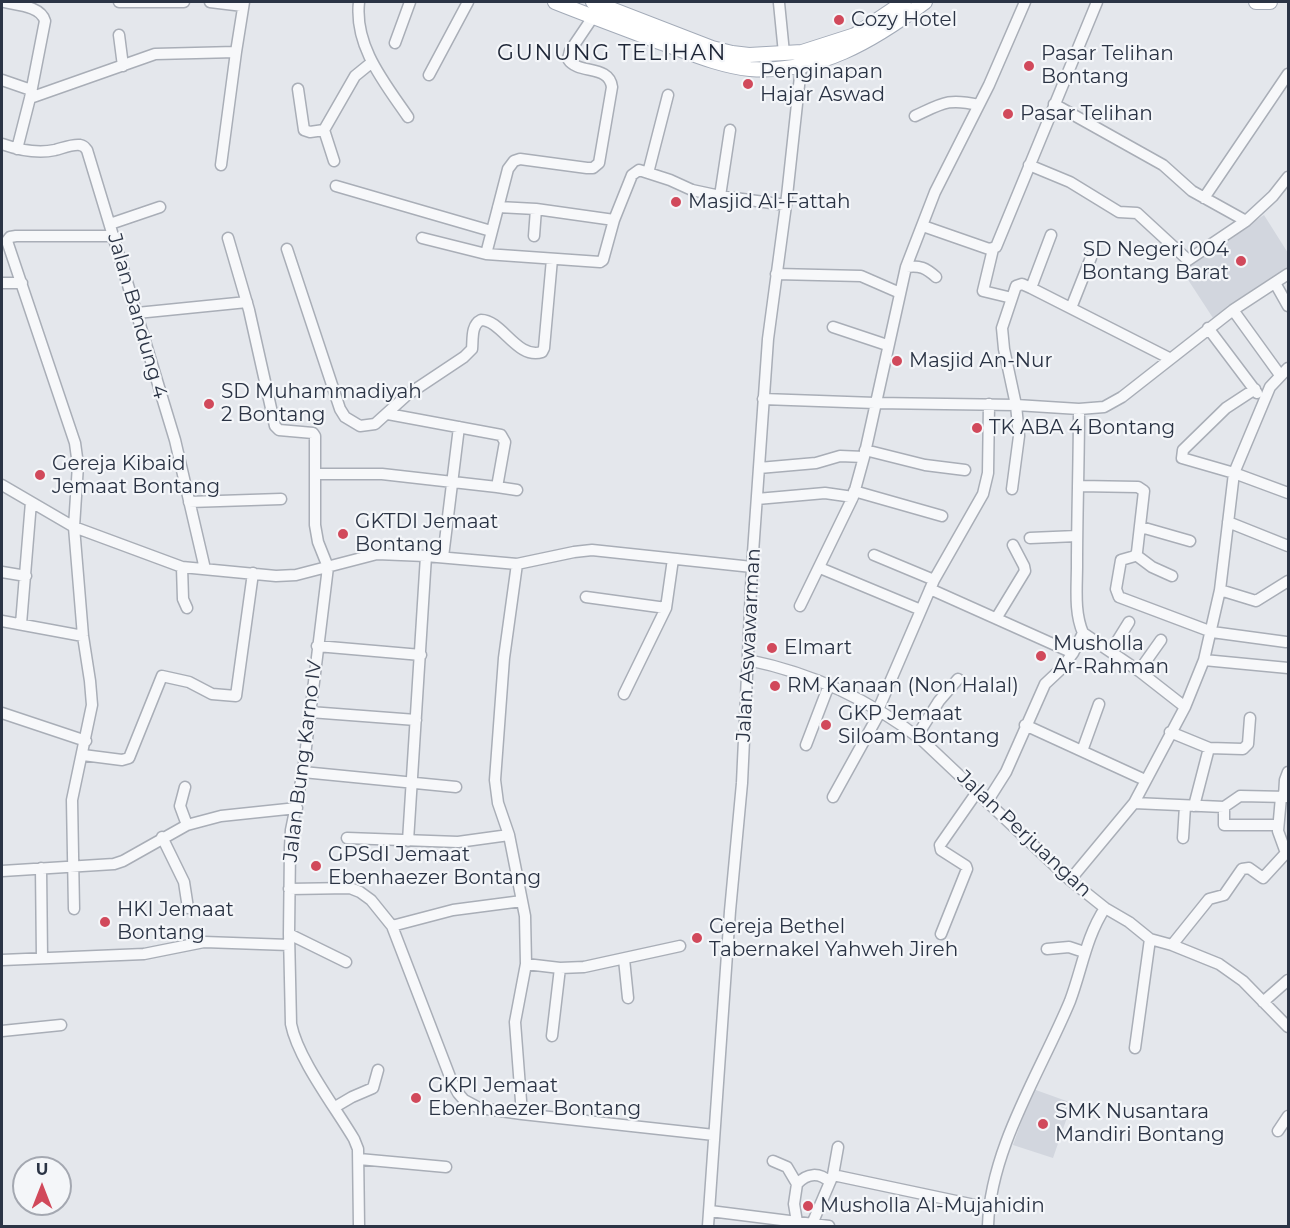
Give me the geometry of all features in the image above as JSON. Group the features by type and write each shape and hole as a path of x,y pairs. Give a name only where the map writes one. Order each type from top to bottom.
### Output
{"main road":[{"path":"555,2 699,56 731,65 760,69 867,42 925,2"},
{"path":"593,2 712,48 749,55 784,53 802,59 855,35 904,2"},
{"path":"1256,2 1270,2"}],"street":[{"path":"4,2 38,6 44,17 45,25 17,149"},
{"path":"118,2 184,2"},
{"path":"210,2 243,8 221,165"},
{"path":"359,2 358,23 371,63 408,117"},
{"path":"395,43 410,2"},
{"path":"429,75 468,2"},
{"path":"800,606 820,568 853,494 906,267 935,192 979,105 1024,2"},
{"path":"1012,298 983,291 993,249 998,243 1097,2"},
{"path":"779,3 784,53"},
{"path":"487,250 508,169 514,160 587,168 593,168 599,163 612,82 608,76 573,65 568,59 570,51 593,17"},
{"path":"119,35 123,66"},
{"path":"2,80 31,94 162,53 236,52"},
{"name":"Jalan Aswawarman","path":"708,1227 741,783 756,499 768,339 802,59"},
{"path":"318,131 356,76 371,63"},
{"path":"1204,198 1288,74"},
{"path":"298,89 304,130 318,131"},
{"path":"648,173 668,95"},
{"path":"915,116 949,101 979,105"},
{"path":"1054,104 1163,165 1192,191 1246,221"},
{"path":"720,196 729,149 730,130"},
{"path":"318,131 334,160"},
{"name":"Jalan Bandung 4","path":"2,144 17,149 41,152 76,145 85,147 175,441 205,569"},
{"path":"1029,165 1070,182 1118,211 1133,213 1188,260 1246,221 1273,196 1288,177"},
{"path":"422,238 552,259 600,262 603,260 614,220 632,175 639,170 692,190 786,205"},
{"path":"336,186 491,231"},
{"path":"110,224 160,207"},
{"path":"498,207 536,209 614,220"},
{"path":"534,236 536,209"},
{"path":"922,226 993,249"},
{"path":"74,909 72,800 86,741 92,695 83,636 74,527 78,465 75,443 22,283 6,244 10,237 114,236"},
{"path":"1031,288 1052,236"},
{"path":"228,238 247,302 275,426 279,430 314,434 316,534 328,567"},
{"path":"287,249 340,410 345,417 360,426 375,424 407,395 468,353 476,322 486,320 524,350 536,354 542,352 552,259"},
{"path":"1071,308 1092,255"},
{"path":"906,267 926,268 936,277"},
{"path":"776,274 861,276 900,293"},
{"path":"764,399 875,404 989,404 1079,409 1104,407 1113,403 1208,328 1288,274"},
{"path":"2,283 22,283"},
{"path":"1275,283 1288,306"},
{"path":"1012,489 1019,444 1016,405 1002,328 1019,284 1169,358"},
{"path":"137,313 247,302"},
{"path":"1070,880 1134,803 1185,707 1204,660 1220,590 1234,473 1270,387 1284,372 1233,310"},
{"path":"833,327 887,345"},
{"path":"1208,328 1264,403"},
{"path":"1255,389 1226,408 1181,455 1185,460 1234,473 1288,493"},
{"path":"832,797 879,711 932,584 982,494 986,483 989,404"},
{"path":"1079,409 1077,612 1083,633 1139,670 1185,707"},
{"path":"388,414 501,435 505,442 497,487"},
{"path":"443,557 459,427"},
{"path":"759,468 816,463 840,456 864,453 930,466 965,470"},
{"path":"315,474 382,474 517,490"},
{"path":"2,485 74,527 182,567 276,576 296,575 377,554 426,555 517,564 592,550 753,567"},
{"path":"1079,486 1142,488 1144,493 1141,527 1136,555"},
{"path":"756,499 825,493 853,494 942,516"},
{"path":"189,502 281,499"},
{"path":"21,624 31,502"},
{"path":"1228,522 1288,546"},
{"path":"1141,527 1190,541"},
{"path":"1030,538 1077,536"},
{"path":"997,617 1024,571 1024,566 1013,545"},
{"path":"408,841 426,555"},
{"path":"874,555 1073,653"},
{"path":"1136,555 1152,567 1172,576"},
{"path":"1136,555 1121,560 1116,589 1119,597 1212,632 1286,642"},
{"path":"624,694 666,608 673,559"},
{"path":"517,564 504,658 495,767 497,797 509,836 522,901 526,964 516,1015 522,1114"},
{"path":"182,567 183,599 187,608"},
{"name":"Jalan Bung Karno IV","path":"328,567 303,772 291,830 289,940 293,1034 303,1057 354,1139 359,1158 359,1227"},
{"path":"820,568 921,610"},
{"path":"2,572 26,576"},
{"path":"83,755 122,760 129,758 162,676 189,682 212,694 236,696 253,573"},
{"path":"1220,590 1256,601 1288,581"},
{"path":"586,597 666,608"},
{"path":"2,621 83,636"},
{"path":"1111,651 1129,622"},
{"path":"987,802 1006,772 1045,684 1061,669 1073,653 1083,633"},
{"path":"1139,670 1161,640"},
{"path":"317,646 421,656"},
{"name":"Jalan Perjuangan","path":"748,660 801,673 829,685 879,711 917,736 1070,880 1105,908 1129,922 1150,939 1172,945 1219,964 1243,981 1288,1027"},
{"path":"1204,660 1288,668"},
{"path":"917,736 939,701 958,679"},
{"path":"806,745 829,685"},
{"path":"1082,750 1099,704"},
{"path":"310,712 416,720"},
{"path":"2,713 86,741"},
{"path":"1170,732 1209,748 1245,748 1248,744 1250,718"},
{"path":"1025,725 1145,780"},
{"path":"1184,838 1190,806 1209,748"},
{"path":"303,772 456,787"},
{"path":"1172,945 1209,899 1224,896 1242,869 1249,868 1263,878 1287,855 1286,840 1278,831 1278,825 1288,772"},
{"path":"185,787 180,806 187,825"},
{"path":"941,934 967,869 966,866 941,850 940,845 977,792"},
{"path":"1134,803 1224,807 1233,799 1244,795 1284,797"},
{"path":"1224,807 1224,825 1278,825"},
{"path":"2,871 114,864 187,825 221,816 297,808"},
{"path":"347,838 458,842 509,836"},
{"path":"162,837 184,882 188,908"},
{"path":"41,868 42,958"},
{"path":"289,889 343,887 356,889 371,900 392,926 458,1093 464,1100 479,1108 714,1135"},
{"path":"392,926 453,910 522,901"},
{"path":"988,1227 991,1192 1000,1161 1034,1076 1072,996 1084,952 1105,908"},
{"path":"1135,1048 1150,939"},
{"path":"2,960 144,954 204,942 289,940 346,962"},
{"path":"526,964 584,968 680,946"},
{"path":"1047,949 1069,947 1084,952"},
{"path":"624,959 628,998"},
{"path":"552,1036 560,968"},
{"path":"1263,1002 1288,980"},
{"path":"2,1031 61,1025"},
{"path":"335,1107 373,1089 378,1070"},
{"path":"1278,1131 1288,1116"},
{"path":"812,1224 831,1179 838,1148"},
{"path":"359,1158 446,1167"},
{"path":"773,1161 787,1167 797,1184 794,1204 797,1222"},
{"path":"797,1184 807,1175 812,1175 989,1208"},
{"path":"710,1211 829,1227"}],"shaded area":[{"name":"SD Negeri 004 Bontang Barat","path":"1264,215 1288,253 1288,269 1213,318 1181,269"},
{"name":"SMK Nusantara Mandiri Bontang","path":"1033,1089 1072,1103 1053,1158 1013,1145"}],"place":[{"name":"Cozy Hotel","path":"839,20"},
{"name":"Pasar Telihan Bontang","path":"1029,66"},
{"name":"Penginapan Hajar Aswad","path":"748,84"},
{"name":"Pasar Telihan","path":"1008,114"},
{"name":"Masjid Al-Fattah","path":"676,202"},
{"name":"SD Negeri 004 Bontang Barat","path":"1241,261"},
{"name":"Masjid An-Nur","path":"897,361"},
{"name":"SD Muhammadiyah 2 Bontang","path":"209,404"},
{"name":"TK ABA 4 Bontang","path":"977,428"},
{"name":"Gereja Kibaid Jemaat Bontang","path":"40,475"},
{"name":"GKTDI Jemaat Bontang","path":"343,534"},
{"name":"Elmart","path":"772,648"},
{"name":"Musholla Ar-Rahman","path":"1041,656"},
{"name":"RM Kanaan (Non Halal)","path":"775,686"},
{"name":"GKP Jemaat Siloam Bontang","path":"826,725"},
{"name":"GPSdI Jemaat Ebenhaezer Bontang","path":"316,866"},
{"name":"HKI Jemaat Bontang","path":"105,922"},
{"name":"Gereja Bethel Tabernakel Yahweh Jireh","path":"697,938"},
{"name":"GKPI Jemaat Ebenhaezer Bontang","path":"416,1098"},
{"name":"SMK Nusantara Mandiri Bontang","path":"1043,1124"},
{"name":"Musholla Al-Mujahidin","path":"808,1206"}],"district":[{"name":"GUNUNG TELIHAN","path":"612,54"}]}
